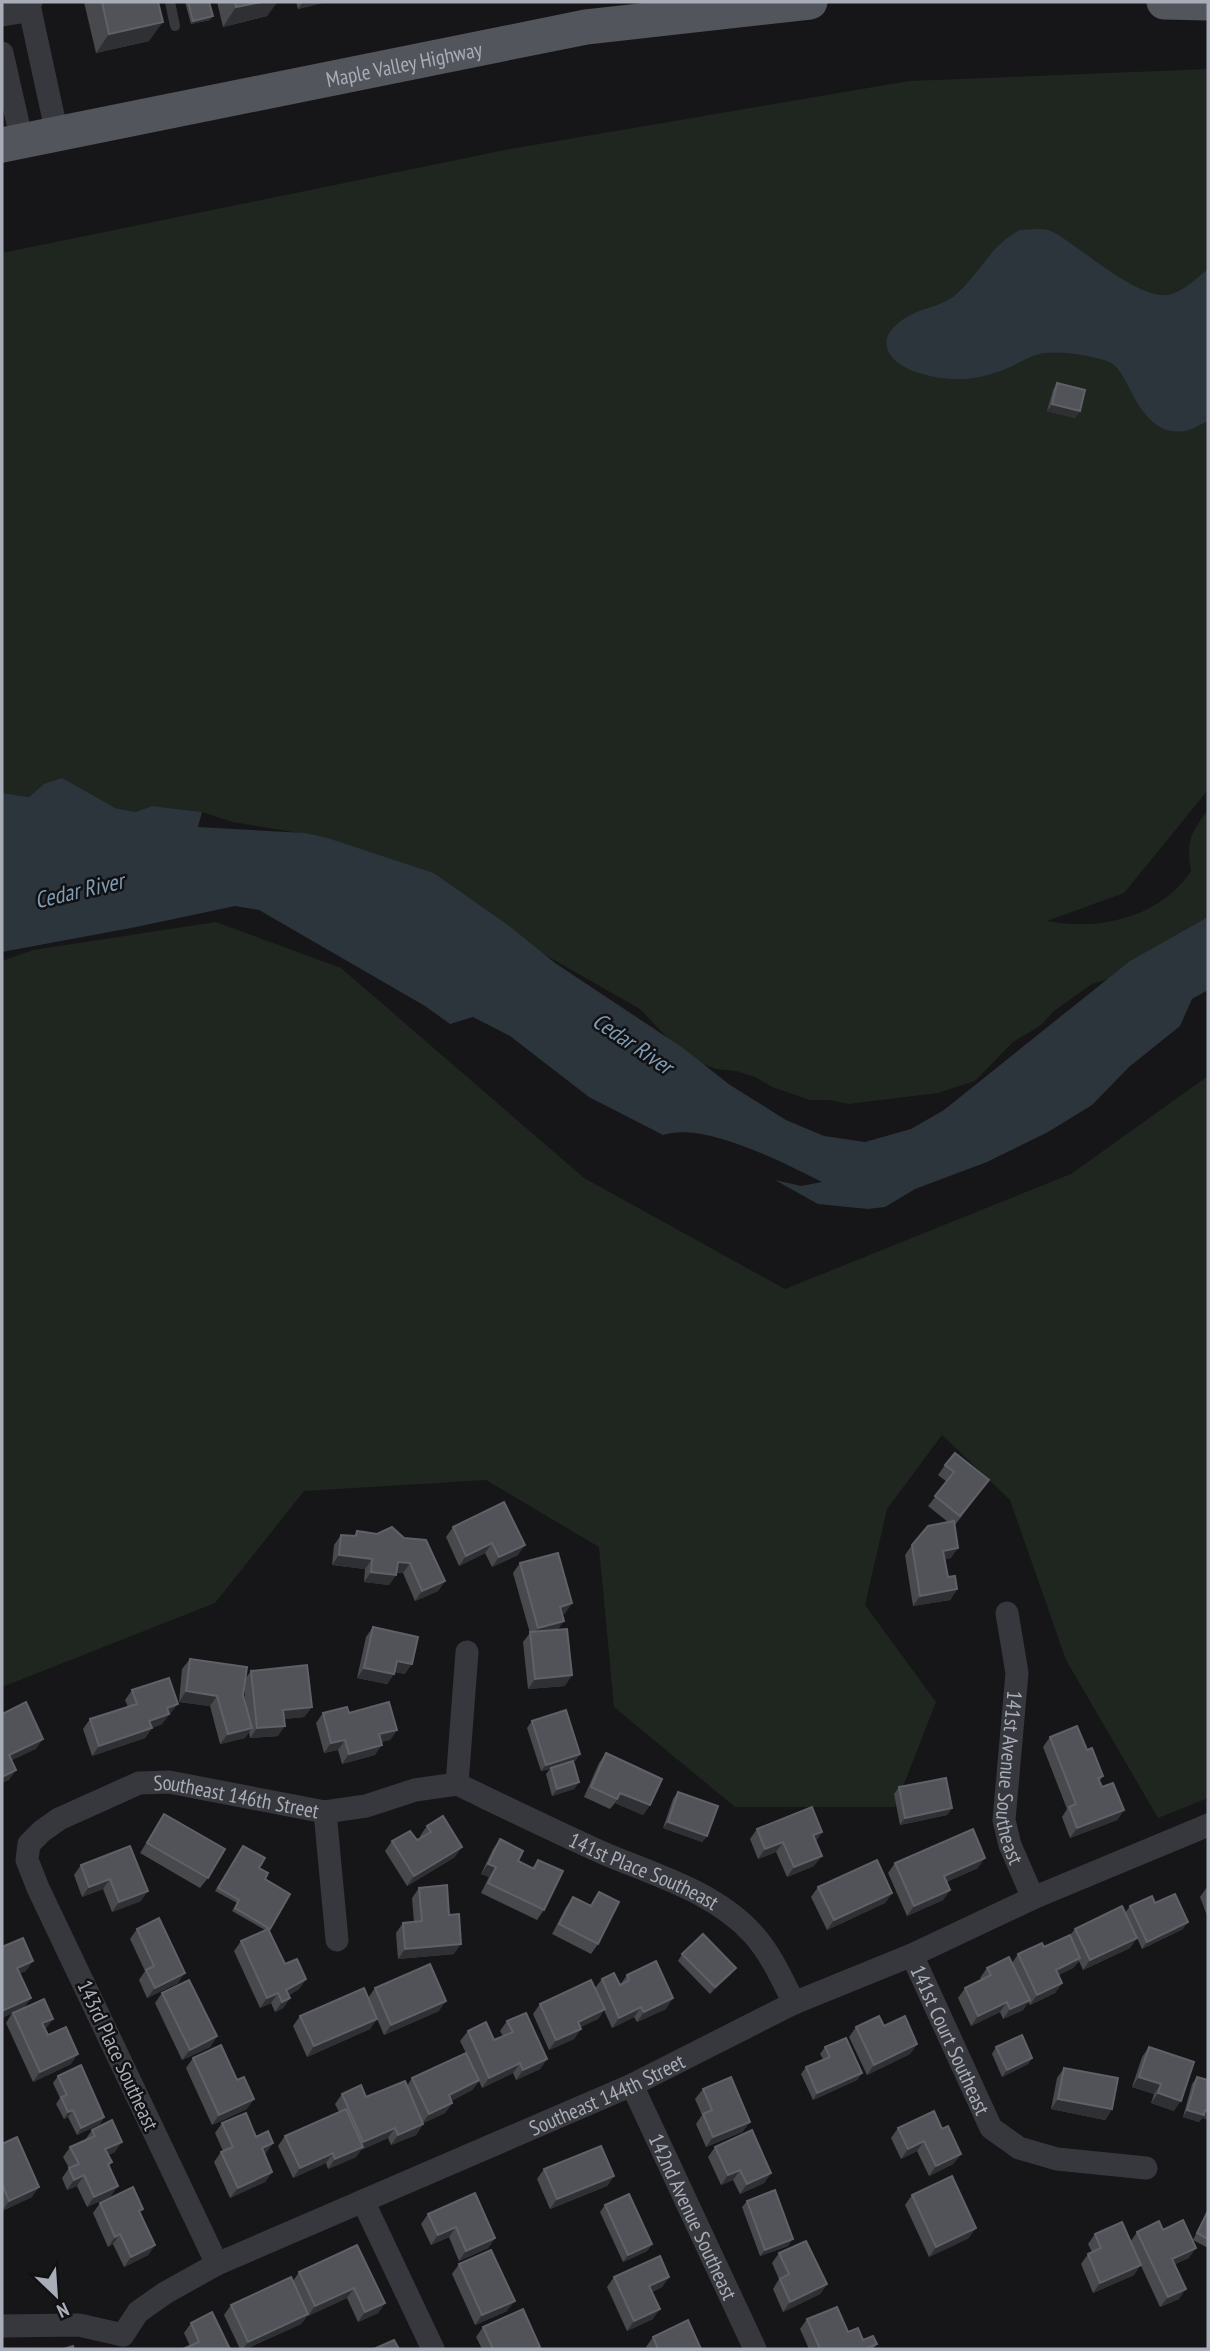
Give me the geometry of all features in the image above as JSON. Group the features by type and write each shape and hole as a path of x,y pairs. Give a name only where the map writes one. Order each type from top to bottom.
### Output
{"main road":[{"name":"Maple Valley Highway","path":"12,143 586,27 810,2"},
{"path":"1164,2 1208,3"}],"street":[{"path":"2,15 21,12 30,4 57,134"},
{"path":"2,53 12,143"},
{"name":"141st Avenue Southeast","path":"1007,1613 1017,1673 1004,1820 1010,1845 1033,1898"},
{"path":"457,1784 467,1652"},
{"name":"Southeast 146th Street","path":"29,1844 59,1819 139,1783 169,1782 326,1812 366,1806 415,1790 457,1784"},
{"name":"141st Place Southeast","path":"457,1784 604,1853 676,1882 723,1909 752,1933 775,1965 794,2003"},
{"path":"326,1812 338,1940"},
{"name":"Southeast 144th Street","path":"6,2327 79,2325 122,2342 138,2312 165,2293 218,2264 632,2085 794,2003 912,1955 1033,1898 1208,1825"},
{"name":"143rd Place Southeast","path":"29,1844 27,1860 38,1888 218,2264"},
{"name":"141st Court Southeast","path":"912,1955 991,2128 1019,2148 1057,2159 1146,2168"},
{"name":"142nd Avenue Southeast","path":"632,2085 755,2349"},
{"path":"363,2201 433,2349"}],"lane":[{"path":"170,2 175,26"}],"shaded area":[{"path":"1208,69 1208,790 1124,893 1047,921 1067,924 1107,922 1146,910 1163,900 1191,871 1189,845 1197,825 1208,810 1208,941 1132,972 1092,984 1054,1011 1040,1026 1013,1042 975,1081 938,1093 848,1104 810,1100 772,1087 755,1077 716,1069 682,1053 640,1009 526,944 508,925 434,873 328,838 233,822 202,812 152,806 135,812 44,784 29,797 2,793 2,253 510,149 909,81"},
{"path":"216,922 341,968 584,1178 785,1289 1071,1174 1208,1076 1208,1798 1158,1818 1066,1660 1010,1500 942,1435 887,1509 865,1605 936,1702 895,1807 735,1807 614,1707 599,1547 486,1480 304,1491 215,1603 2,1687 2,961 33,950"}],"water":[{"path":"1020,230 1049,230 1111,272 1159,295 1177,292 1208,269 1208,421 1184,431 1164,429 1142,410 1114,365 1084,355 1041,354 998,372 962,379 926,375 893,359 887,342 894,327 911,315 953,297 992,252"},
{"name":"Cedar River","path":"62,778 115,808 135,812 152,806 202,812 198,827 305,833 434,873 508,925 555,963 683,1048 730,1085 786,1120 824,1136 865,1142 911,1129 944,1110 1130,961 1208,917 1208,990 1192,999 1180,1026 1129,1067 1092,1105 1048,1132 987,1162 915,1189 885,1207 868,1209 818,1204 775,1180 801,1186 822,1182 766,1155 721,1139 680,1132 663,1135 589,1097 510,1036 473,1017 450,1024 425,1006 259,910 235,906 2,952 2,793 29,797 44,784"}],"building":[{"path":"102,2 158,2 163,22 109,34"},
{"path":"188,2 209,2 213,16 193,21"},
{"path":"235,2 261,2 236,7"},
{"path":"1057,383 1085,390 1080,411 1052,404"},
{"path":"955,1453 989,1480 960,1516 935,1496 954,1472 945,1465"},
{"path":"504,1502 525,1545 499,1557 492,1543 466,1556 453,1527"},
{"path":"954,1521 958,1548 943,1551 948,1577 955,1576 957,1589 920,1596 912,1545 928,1526"},
{"path":"392,1527 404,1538 426,1540 445,1581 422,1591 410,1563 398,1562 396,1575 371,1572 372,1559 339,1555 341,1535 356,1536 357,1531 377,1534"},
{"path":"558,1553 572,1603 560,1607 564,1621 538,1628 520,1563"},
{"path":"373,1627 418,1637 412,1664 397,1661 394,1674 364,1668"},
{"path":"567,1629 572,1675 535,1679 530,1632"},
{"path":"190,1659 247,1667 243,1695 252,1728 228,1734 217,1696 186,1691"},
{"path":"307,1665 312,1707 283,1710 285,1726 257,1728 251,1671"},
{"path":"169,1678 178,1704 167,1708 169,1714 149,1721 152,1728 99,1746 90,1719 137,1704 132,1690"},
{"path":"26,1702 43,1739 9,1755 16,1770 2,1777 2,1714"},
{"path":"389,1702 397,1730 379,1734 382,1745 349,1754 345,1740 331,1743 323,1713 347,1707 349,1713"},
{"path":"566,1710 580,1754 546,1765 532,1721"},
{"path":"1077,1726 1087,1750 1092,1748 1103,1776 1098,1778 1102,1787 1113,1783 1124,1810 1077,1828 1069,1807 1076,1804 1050,1737"},
{"path":"606,1753 662,1779 650,1805 620,1793 617,1799 591,1787"},
{"path":"573,1761 579,1782 557,1789 551,1768"},
{"path":"946,1778 952,1808 905,1818 899,1787"},
{"path":"678,1792 718,1806 707,1836 668,1822"},
{"path":"812,1807 822,1832 813,1835 822,1856 794,1867 783,1842 765,1849 757,1829"},
{"path":"164,1814 225,1849 208,1878 147,1843"},
{"path":"443,1816 462,1847 414,1876 392,1841 410,1831 417,1840 431,1832 427,1826"},
{"path":"973,1829 985,1858 944,1876 950,1890 914,1906 895,1863"},
{"path":"500,1839 523,1851 518,1861 534,1869 538,1860 563,1871 544,1910 488,1883 496,1867 488,1864"},
{"path":"130,1846 148,1891 119,1902 110,1879 89,1887 81,1865"},
{"path":"243,1846 265,1858 259,1868 268,1873 265,1879 290,1894 270,1929 235,1908 239,1900 218,1888"},
{"path":"877,1860 892,1893 834,1920 818,1887"},
{"path":"447,1885 449,1915 459,1914 461,1944 405,1949 403,1923 422,1921 419,1888"},
{"path":"599,1892 619,1902 598,1944 559,1924 573,1897 591,1906"},
{"path":"1175,1894 1188,1922 1147,1942 1130,1906 1152,1896 1155,1903"},
{"path":"1122,1906 1137,1938 1090,1960 1075,1929"},
{"path":"159,1918 185,1973 155,1988 146,1970 154,1966 137,1929"},
{"path":"268,1929 285,1964 297,1959 306,1979 286,1990 290,1998 282,2002 278,1993 267,1998 241,1941"},
{"path":"703,1934 736,1968 715,1987 682,1954"},
{"path":"1070,1935 1080,1958 1056,1970 1062,1983 1037,1995 1018,1954 1042,1943 1044,1947"},
{"path":"23,1938 33,1961 17,1968 31,1998 2,2011 2,1947"},
{"path":"1009,1957 1030,2000 1010,2009 1007,2002 978,2016 965,1988 991,1975 987,1968"},
{"path":"656,1961 673,1998 644,2012 641,2007 619,2018 602,1979 614,1973 620,1985 629,1980 627,1975"},
{"path":"430,1964 446,2001 391,2025 375,1988"},
{"path":"189,1980 217,2036 190,2050 162,1993"},
{"path":"591,1980 605,2009 578,2022 581,2029 556,2040 540,2004"},
{"path":"364,1988 377,2019 314,2046 300,2016"},
{"path":"44,1999 53,2019 42,2023 48,2035 66,2027 78,2054 40,2072 13,2013"},
{"path":"526,2013 547,2059 523,2070 520,2063 489,2078 468,2031 486,2022 494,2040 513,2032 507,2021"},
{"path":"879,2016 884,2026 905,2016 917,2044 874,2065 856,2027"},
{"path":"1022,2035 1032,2058 1007,2070 996,2047"},
{"path":"846,2038 862,2073 817,2093 806,2067 830,2057 825,2047"},
{"path":"221,2045 237,2080 244,2077 254,2099 219,2115 193,2058"},
{"path":"1149,2047 1194,2062 1181,2101 1158,2093 1161,2084 1139,2077"},
{"path":"466,2053 479,2080 449,2095 452,2103 429,2114 412,2078"},
{"path":"81,2065 104,2117 81,2128 73,2110 68,2112 61,2097 67,2095 58,2076"},
{"path":"1064,2068 1118,2078 1112,2109 1058,2099"},
{"path":"731,2077 750,2122 713,2137 703,2114 712,2110 703,2089"},
{"path":"1197,2077 1208,2080 1208,2111 1205,2110 1204,2115 1187,2110"},
{"path":"405,2081 423,2124 398,2135 395,2128 363,2142 342,2094 361,2085 366,2097"},
{"path":"346,2109 363,2147 335,2159 333,2153 300,2168 285,2136"},
{"path":"934,2111 942,2129 948,2126 961,2154 936,2166 924,2141 908,2149 898,2128"},
{"path":"246,2113 256,2137 268,2131 273,2143 262,2148 272,2172 238,2188 221,2152 233,2147 222,2123"},
{"path":"112,2120 122,2142 105,2149 112,2162 108,2164 118,2186 94,2197 84,2175 74,2180 69,2168 79,2164 70,2147 95,2136 92,2130"},
{"path":"752,2130 771,2173 747,2184 740,2170 728,2175 715,2147"},
{"path":"17,2137 39,2187 9,2201 2,2184 2,2144"},
{"path":"601,2146 614,2176 557,2199 544,2169"},
{"path":"952,2176 976,2228 936,2247 912,2195"},
{"path":"133,2187 143,2209 139,2211 155,2245 131,2257 120,2234 115,2237 100,2203"},
{"path":"775,2190 793,2239 765,2250 747,2201"},
{"path":"475,2193 495,2238 466,2251 456,2227 438,2235 428,2214"},
{"path":"629,2194 652,2244 628,2255 605,2205"},
{"path":"1208,2211 1208,2239 1197,2233"},
{"path":"1183,2220 1196,2248 1172,2259 1186,2289 1168,2297 1137,2232 1159,2221 1163,2230"},
{"path":"1122,2222 1141,2265 1100,2283 1088,2254 1101,2248 1095,2234"},
{"path":"806,2241 827,2284 790,2302 780,2279 789,2274 779,2253"},
{"path":"357,2245 385,2303 365,2312 354,2288 315,2306 299,2272"},
{"path":"491,2250 515,2301 482,2315 459,2264"},
{"path":"660,2256 669,2277 649,2286 660,2309 634,2321 614,2277"},
{"path":"291,2277 308,2314 248,2342 231,2305"},
{"path":"837,2307 848,2332 858,2328 863,2340 873,2336 877,2344 867,2349 820,2349 807,2319"},
{"path":"523,2309 540,2347 493,2349 483,2327"},
{"path":"212,2312 230,2349 183,2349 199,2342 191,2323"},
{"path":"688,2320 701,2349 658,2349 653,2337"},
{"path":"394,2340 399,2349 374,2349"}]}
